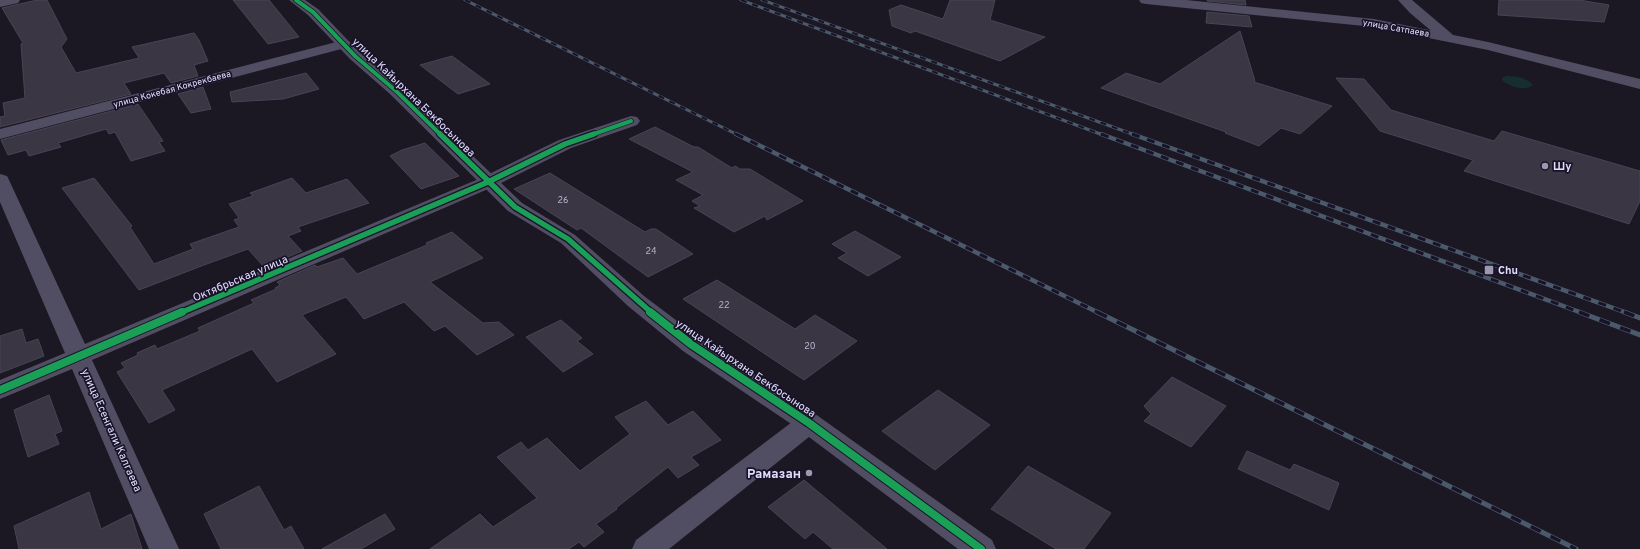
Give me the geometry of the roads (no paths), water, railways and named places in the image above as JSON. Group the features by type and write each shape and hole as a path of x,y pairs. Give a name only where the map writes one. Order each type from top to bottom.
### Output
{"street":[{"path":"0,3 13,0"},
{"name":"улица Кайырхана Бекбосынова","path":"296,0 313,12 344,44 408,102 515,208 568,239 636,301 692,345 809,423 981,549"},
{"name":"улица Сатпаева","path":"1146,0 1374,23 1488,46 1640,84"},
{"path":"1405,0 1415,12 1437,26 1447,37"},
{"name":"улица Кокебая Кокрекбаева","path":"0,134 344,44"},
{"name":"Октябрьская улица","path":"0,390 488,182 517,166 565,144 631,121"},
{"name":"улица Есенгали Калгаева","path":"0,180 80,357 164,549"},
{"path":"647,549 809,423"}],"railway":[{"path":"465,0 738,135"},
{"path":"741,0 1103,135"},
{"path":"762,0 1135,135"},
{"path":"736,134 1099,313"},
{"path":"1101,134 1582,313"},
{"path":"1132,134 1627,313"},
{"path":"1097,312 1576,549"},
{"path":"1579,312 1640,335"},
{"path":"1624,312 1640,318"}],"place":[{"name":"Шу","path":"1545,166"},
{"name":"Chu","path":"1489,270"},
{"name":"Рамазан","path":"809,473"}]}
